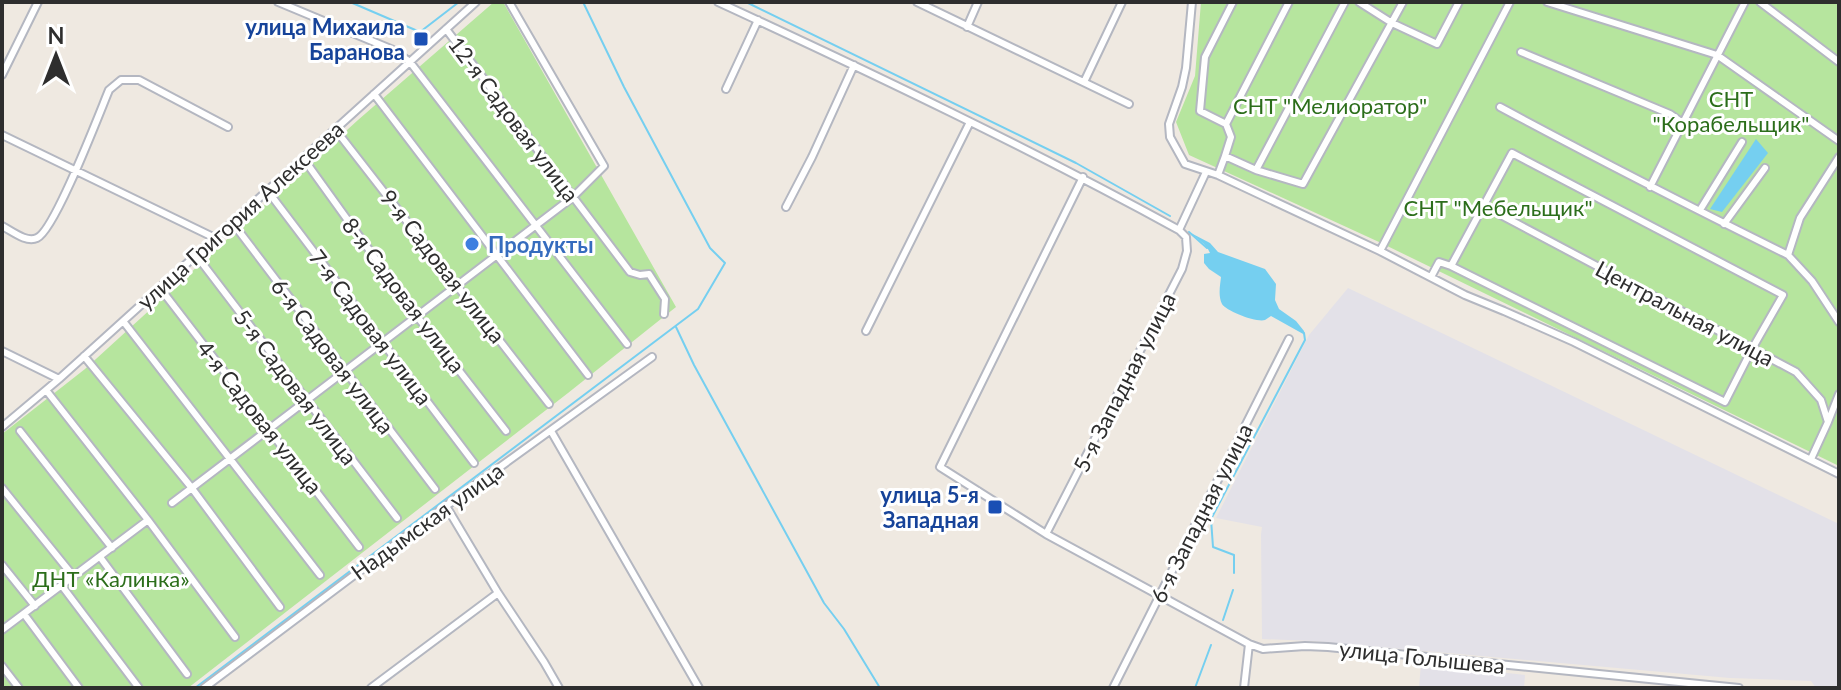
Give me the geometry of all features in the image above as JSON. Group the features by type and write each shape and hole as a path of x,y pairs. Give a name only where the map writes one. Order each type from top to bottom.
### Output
{"street":[{"path":"2,75 38,2"},
{"path":"278,2 391,49 410,62 627,344"},
{"name":"улица Григория Алексеева","path":"2,427 476,2"},
{"path":"172,503 573,197 604,166 509,2"},
{"path":"718,2 1083,177 1179,230 1206,172"},
{"path":"917,2 1129,104"},
{"path":"967,27 978,2"},
{"path":"1084,82 1122,2"},
{"path":"1192,2 1186,68 1169,124 1170,137 1185,164 1218,175 1380,251 1465,295 1574,342 1839,474"},
{"path":"1218,175 1231,137 1226,124 1200,111 1205,57 1233,2"},
{"path":"1226,124 1289,2"},
{"path":"1256,170 1345,2"},
{"path":"1359,2 1392,23 1437,44 1459,2"},
{"path":"1225,156 1256,170 1303,184 1403,2"},
{"path":"1380,251 1510,2"},
{"path":"1547,2 1717,55 1839,141"},
{"path":"1650,187 1745,2"},
{"path":"1760,2 1839,62"},
{"path":"726,89 758,20"},
{"name":"12-я Садовая улица","path":"446,29 630,272 649,274 665,299 664,314"},
{"path":"1521,52 1670,114 1684,124"},
{"path":"786,207 854,65"},
{"path":"2,226 27,239 38,238 48,225 75,170 109,90 125,79 139,80 228,127"},
{"path":"374,94 588,375"},
{"path":"1500,107 1650,187 1788,255 1812,281 1839,322"},
{"path":"866,331 970,122"},
{"name":"9-я Садовая улица","path":"335,129 549,404"},
{"path":"2,135 215,238"},
{"path":"1700,210 1742,142"},
{"path":"1431,277 1439,262 1451,266 1725,402 1783,295 1512,153 1451,266"},
{"path":"1788,255 1800,218 1839,157"},
{"name":"8-я Садовая улица","path":"303,158 416,315 506,431"},
{"path":"1724,224 1765,168"},
{"path":"1083,177 940,467 1046,534 1249,644 1244,688"},
{"name":"7-я Садовая улица","path":"267,190 474,463"},
{"name":"Центральная улица","path":"1484,206 1796,372 1821,400 1828,422"},
{"name":"6-я Садовая улица","path":"232,222 435,489"},
{"name":"5-я Западная улица","path":"1046,534 1182,269 1187,251 1186,237 1179,230"},
{"name":"5-я Садовая улица","path":"196,255 397,518"},
{"name":"4-я Садовая улица","path":"160,288 359,547"},
{"path":"123,321 320,575"},
{"name":"6-я Западная улица","path":"1113,688 1289,339"},
{"path":"2,351 59,379"},
{"path":"84,356 191,487 280,607"},
{"name":"Надымская улица","path":"204,688 446,506 652,357"},
{"path":"46,390 235,637"},
{"path":"1811,459 1839,394"},
{"path":"20,431 112,548"},
{"path":"551,431 699,688"},
{"path":"2,488 74,577"},
{"path":"446,506 559,688"},
{"path":"2,630 148,520"},
{"path":"100,557 187,674"},
{"path":"2,565 35,606"},
{"path":"62,586 139,688"},
{"path":"371,688 498,593"},
{"path":"24,614 79,688"},
{"name":"улица Голышева","path":"1249,644 1263,649 1328,647 1739,688"},
{"path":"2,666 19,688"}],"shaded area":[{"path":"1348,288 1839,524 1839,688 1816,688 1811,681 1730,678 1262,639 1262,527 1216,518 1309,335"},
{"path":"1421,663 1525,675 1524,688 1419,688"}],"green space":[{"name":"ДНТ «Калинка»","path":"494,2 503,2 676,307 188,688 2,688 2,434 85,369 358,120"},
{"path":"1201,2 1839,2 1839,466 1379,242 1189,155 1176,122 1195,76"}],"water":[{"path":"1756,139 1768,153 1722,212 1710,209"},
{"path":"1189,232 1210,243 1218,252 1265,269 1276,284 1275,300 1279,309 1296,321 1305,335 1271,316 1265,320 1255,320 1225,307 1220,298 1221,277 1204,263 1204,254 1210,253"}],"waterway":[{"path":"350,2 420,32 459,2"},
{"path":"195,688 698,309 725,263 710,248 624,87 583,2"},
{"path":"746,2 1076,163 1170,216"},
{"path":"1189,232 1207,248"},
{"path":"676,327 824,603 880,688"},
{"path":"1234,573 1234,555 1213,547 1211,519 1305,340 1304,333"},
{"path":"1223,620 1233,590"},
{"path":"1195,688 1211,645"}],"place":[{"name":"улица Михаила Баранова","path":"421,39"},
{"name":"Продукты","path":"472,244"},
{"name":"улица 5-я Западная","path":"995,507"}],"park label":[{"name":"СНТ \"Мелиоратор\"","path":"1330,105"},
{"name":"СНТ \"Корабельщик\"","path":"1731,110"},
{"name":"СНТ \"Мебельщик\"","path":"1498,207"}]}
